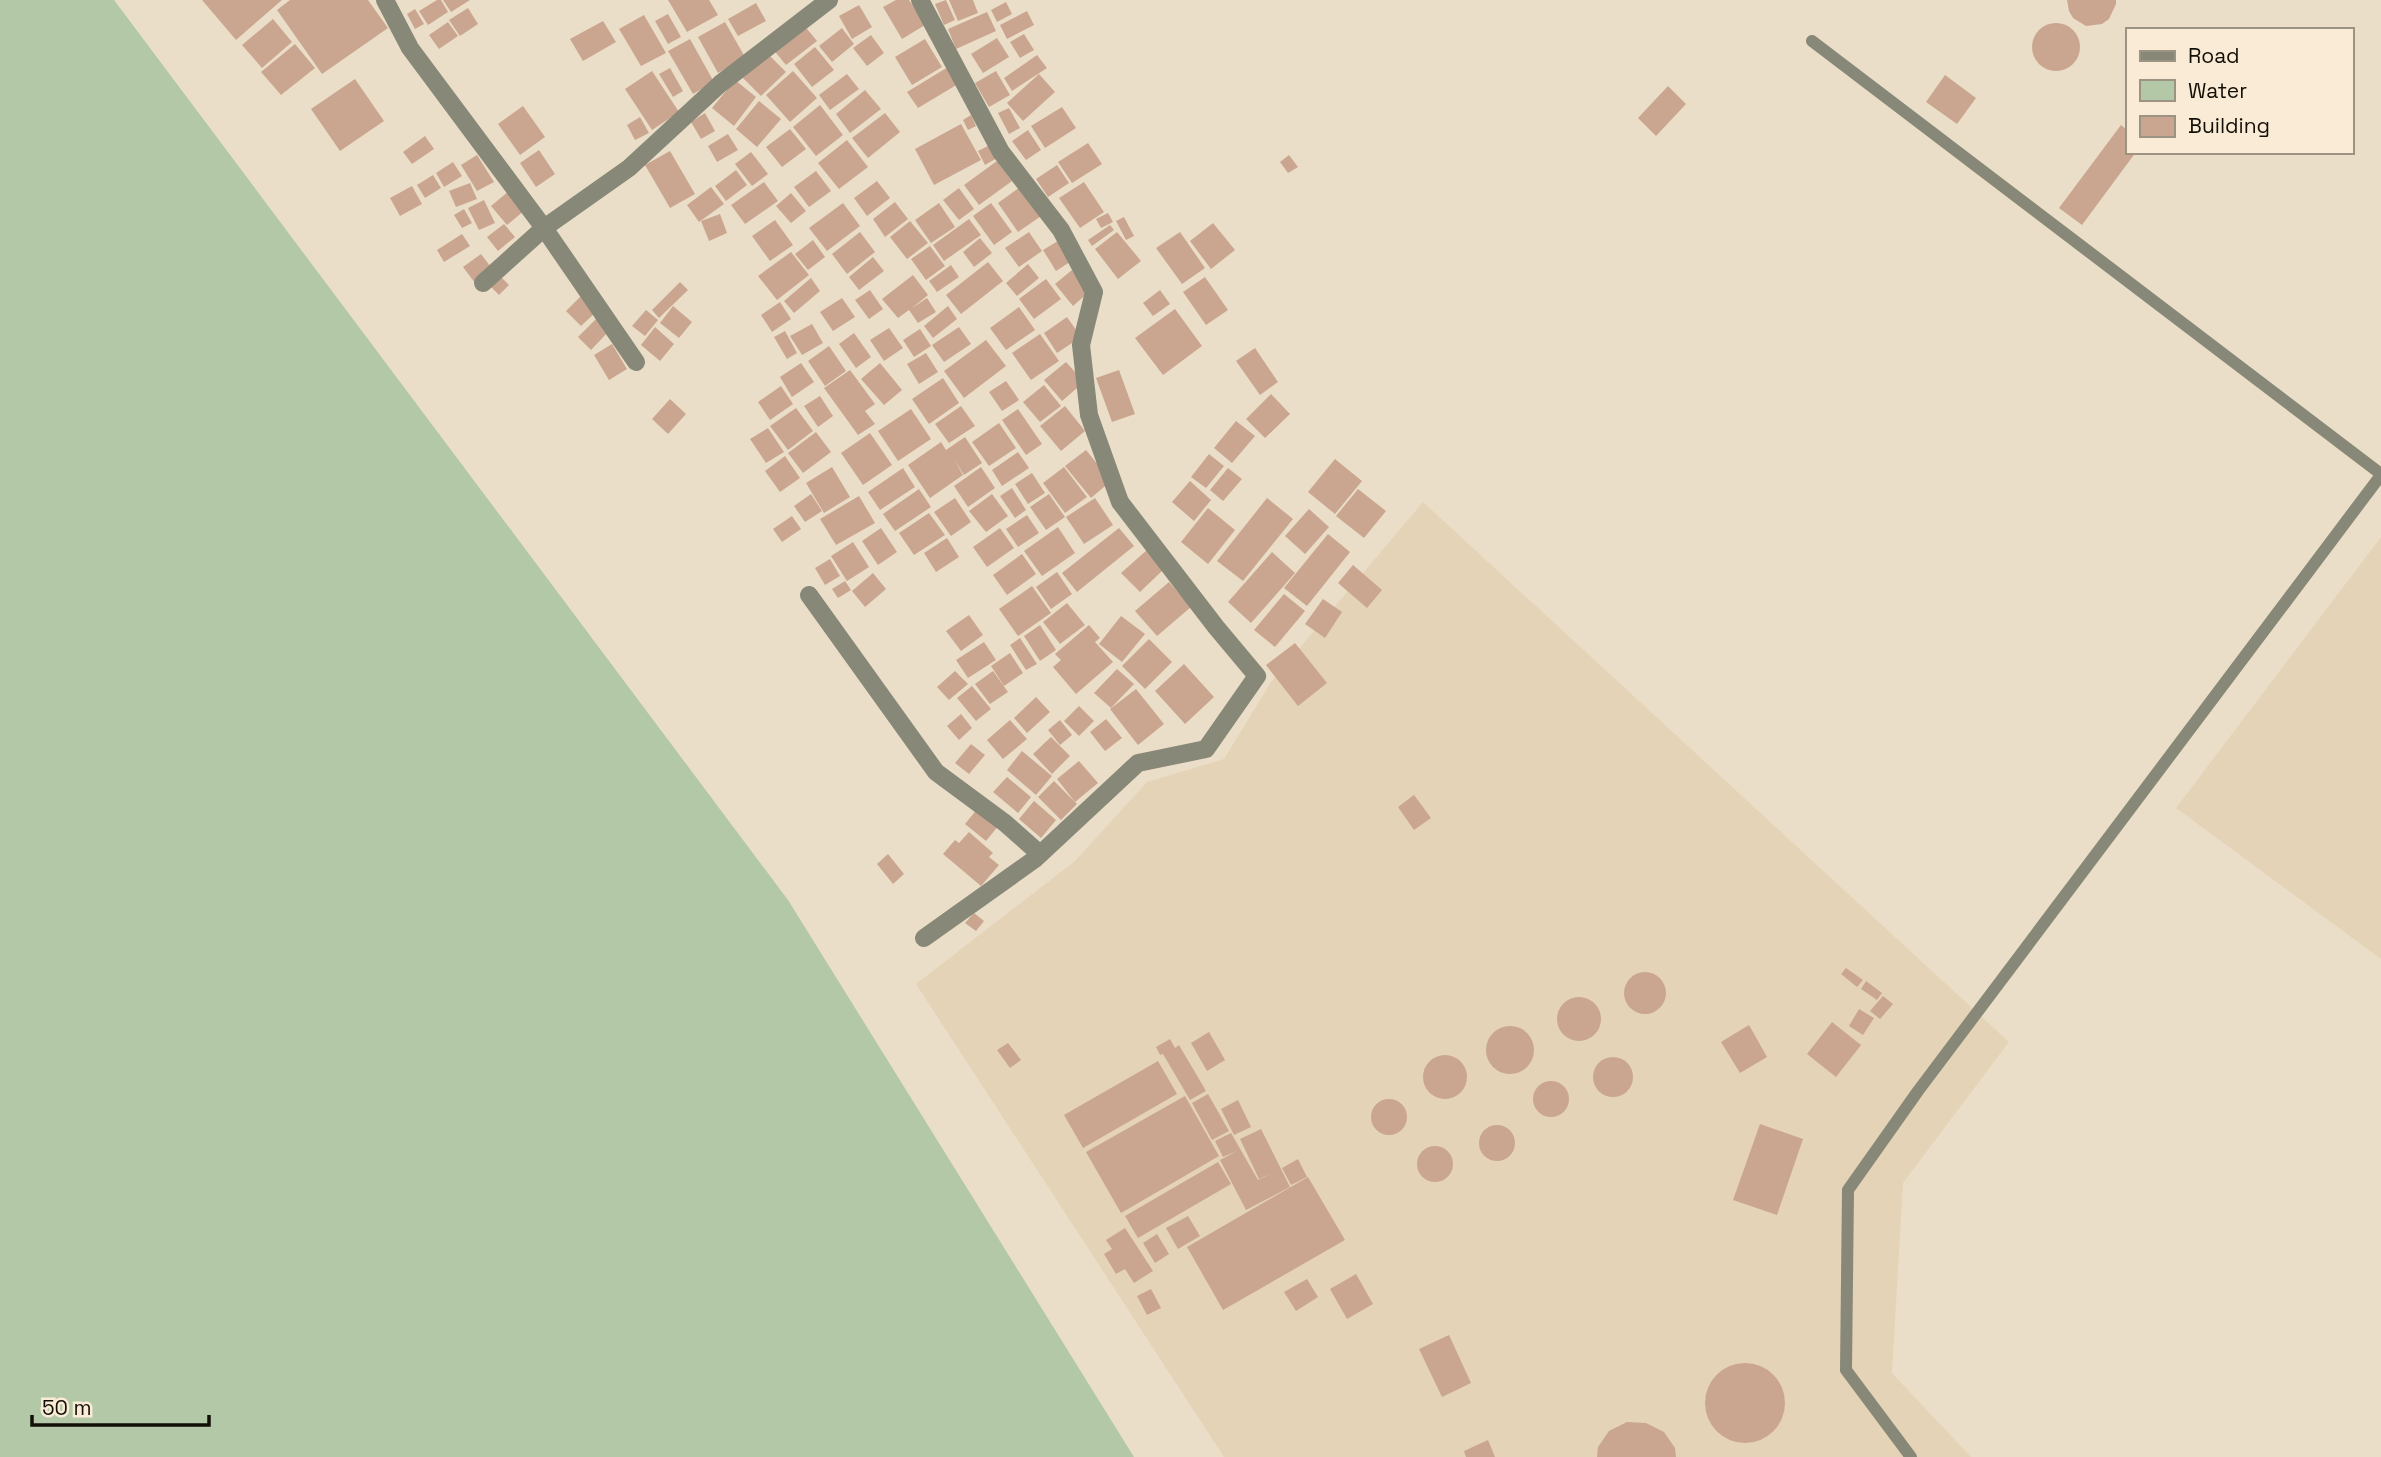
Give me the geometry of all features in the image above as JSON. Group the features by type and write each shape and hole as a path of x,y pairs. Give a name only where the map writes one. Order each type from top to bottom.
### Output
{"street":[{"path":"385,0 410,48 544,228 636,362"},
{"path":"483,283 544,228 629,168 720,84 829,0"},
{"path":"920,0 1001,152 1061,230 1094,292 1081,345 1085,380 1090,415 1120,502 1257,676 1206,749 1138,762 1040,854 924,938"},
{"path":"809,595 936,772 1005,823 1040,854"}],"lane":[{"path":"1812,41 2381,475 1918,1091 1848,1190 1846,1370 1911,1457"}],"shaded area":[{"path":"1423,502 2009,1042 1903,1183 1892,1373 1971,1457 1224,1457 916,984 1075,861 1147,782 1224,759 1271,682"},
{"path":"2381,537 2381,959 2176,808"}],"water":[{"path":"0,0 114,0 788,900 1134,1457 0,1457"}],"building":[{"path":"202,0 282,0 236,40"},
{"path":"290,0 368,0 388,28 322,74 277,10"},
{"path":"441,0 448,12 428,25 419,11"},
{"path":"443,0 470,0 451,12"},
{"path":"668,0 709,0 718,15 687,32"},
{"path":"896,0 909,0 925,25 902,39 883,7"},
{"path":"946,0 955,20 944,25 935,4"},
{"path":"949,0 973,0 978,13 958,21"},
{"path":"2067,0 2116,0 2116,4 2109,19 2102,24 2086,26 2073,18"},
{"path":"1006,2 1012,14 997,22 991,10"},
{"path":"756,3 766,21 738,36 728,19"},
{"path":"859,5 872,27 852,39 839,16"},
{"path":"468,8 478,24 460,36 449,20"},
{"path":"415,9 424,24 415,29 407,14"},
{"path":"1027,11 1034,25 1007,39 1000,25"},
{"path":"987,12 996,31 956,49 948,29"},
{"path":"668,14 681,37 668,44 655,21"},
{"path":"644,15 666,53 641,66 619,29"},
{"path":"273,19 292,42 262,68 242,45"},
{"path":"603,21 616,42 583,61 570,39"},
{"path":"448,22 458,36 439,49 429,35"},
{"path":"725,22 745,57 718,73 698,37"},
{"path":"2056,23 2073,30 2080,47 2073,64 2056,71 2039,64 2032,47 2039,30"},
{"path":"803,24 817,41 786,65 772,48"},
{"path":"842,28 854,44 832,62 819,46"},
{"path":"1024,34 1034,50 1020,58 1010,42"},
{"path":"871,35 884,53 867,66 853,48"},
{"path":"997,38 1009,57 983,73 971,54"},
{"path":"690,39 714,82 693,94 668,51"},
{"path":"925,39 942,67 912,85 895,57"},
{"path":"295,44 315,68 281,95 261,72"},
{"path":"815,47 834,70 812,87 794,64"},
{"path":"767,53 786,72 761,96 742,77"},
{"path":"1037,55 1047,68 1012,91 1004,78"},
{"path":"948,67 958,84 918,108 907,92"},
{"path":"670,68 683,91 673,97 659,74"},
{"path":"652,71 679,112 652,130 625,89"},
{"path":"793,71 817,98 790,122 766,95"},
{"path":"996,71 1010,95 989,107 975,83"},
{"path":"847,74 859,89 830,110 819,95"},
{"path":"1039,74 1055,92 1023,121 1007,103"},
{"path":"1945,75 1976,98 1957,124 1926,102"},
{"path":"355,79 384,121 340,151 311,109"},
{"path":"735,80 756,97 734,126 712,108"},
{"path":"1668,86 1686,104 1656,136 1638,118"},
{"path":"865,90 881,109 850,133 836,114"},
{"path":"759,101 781,119 757,147 736,129"},
{"path":"820,105 843,135 816,156 793,127"},
{"path":"523,106 545,137 520,155 498,124"},
{"path":"1062,107 1076,128 1045,148 1031,126"},
{"path":"1009,108 1020,128 1009,134 998,113"},
{"path":"705,113 715,131 701,139 691,122"},
{"path":"885,113 900,132 868,158 852,138"},
{"path":"971,115 976,126 968,130 963,120"},
{"path":"640,117 649,133 635,140 627,125"},
{"path":"961,124 981,160 934,185 915,149"},
{"path":"2121,125 2126,129 2126,154 2135,154 2082,225 2059,208"},
{"path":"790,129 806,149 782,167 766,147"},
{"path":"1028,130 1041,150 1026,160 1012,141"},
{"path":"728,134 738,150 717,162 708,146"},
{"path":"425,136 434,149 412,164 403,152"},
{"path":"847,140 868,167 839,189 818,163"},
{"path":"1088,143 1102,164 1072,183 1058,162"},
{"path":"990,145 997,158 985,165 978,151"},
{"path":"539,150 555,174 536,187 520,163"},
{"path":"670,151 695,194 670,208 645,165"},
{"path":"751,152 768,174 752,186 735,164"},
{"path":"477,155 494,182 477,191 461,165"},
{"path":"1289,155 1298,167 1288,173 1280,162"},
{"path":"997,161 1012,181 979,205 964,185"},
{"path":"453,162 462,176 444,187 436,173"},
{"path":"1057,165 1069,183 1048,197 1036,179"},
{"path":"736,170 747,185 726,201 715,186"},
{"path":"816,171 831,191 809,207 794,187"},
{"path":"433,175 441,188 425,198 417,185"},
{"path":"877,181 890,198 867,216 854,198"},
{"path":"764,182 778,201 745,224 731,205"},
{"path":"1084,182 1104,212 1080,228 1059,198"},
{"path":"470,183 477,199 456,207 449,191"},
{"path":"1023,185 1044,214 1018,232 998,203"},
{"path":"412,186 422,204 400,216 390,198"},
{"path":"711,187 724,204 699,222 687,205"},
{"path":"959,188 974,209 959,220 943,200"},
{"path":"509,191 525,210 507,225 491,206"},
{"path":"791,193 806,211 791,223 776,206"},
{"path":"484,200 495,223 479,230 468,208"},
{"path":"895,202 908,219 885,237 873,219"},
{"path":"843,203 860,226 827,251 809,228"},
{"path":"939,203 955,227 931,243 915,220"},
{"path":"991,203 1012,232 994,245 973,216"},
{"path":"464,209 472,223 462,228 454,215"},
{"path":"1108,213 1113,222 1101,228 1096,219"},
{"path":"720,214 727,233 709,241 701,221"},
{"path":"1124,217 1134,236 1126,240 1116,221"},
{"path":"969,219 981,235 944,261 933,245"},
{"path":"775,220 793,245 770,261 752,236"},
{"path":"910,221 928,243 907,259 890,237"},
{"path":"1213,223 1235,250 1211,269 1190,241"},
{"path":"504,224 515,237 498,251 487,237"},
{"path":"1110,225 1114,230 1092,246 1088,240"},
{"path":"860,232 875,252 847,274 832,254"},
{"path":"1029,232 1042,251 1019,267 1005,248"},
{"path":"1117,232 1141,261 1118,279 1095,249"},
{"path":"1180,232 1205,268 1182,284 1156,248"},
{"path":"462,234 470,246 444,262 437,250"},
{"path":"980,238 992,253 974,267 963,252"},
{"path":"813,240 825,257 808,270 795,254"},
{"path":"1058,241 1070,262 1056,271 1043,250"},
{"path":"930,246 945,266 926,280 911,259"},
{"path":"791,252 809,275 777,300 758,276"},
{"path":"481,254 493,270 475,283 463,267"},
{"path":"873,257 884,271 859,290 849,277"},
{"path":"988,262 1003,281 961,314 946,295"},
{"path":"1028,264 1039,278 1017,296 1006,283"},
{"path":"951,265 959,277 937,292 929,281"},
{"path":"1072,270 1090,291 1073,306 1055,284"},
{"path":"498,274 509,285 499,295 487,283"},
{"path":"913,275 928,295 912,308 927,298 936,312 918,323 909,310 898,318 882,299"},
{"path":"1205,277 1228,310 1206,325 1183,292"},
{"path":"811,278 820,291 794,313 784,301"},
{"path":"1046,279 1061,299 1034,319 1019,299"},
{"path":"680,282 688,290 659,318 652,310"},
{"path":"870,290 883,309 869,319 855,300"},
{"path":"1160,290 1170,304 1153,316 1143,303"},
{"path":"581,296 597,311 581,326 566,311"},
{"path":"842,298 855,317 833,331 820,312"},
{"path":"780,302 791,319 772,332 761,315"},
{"path":"673,306 692,322 679,338 660,323"},
{"path":"948,306 957,319 933,338 924,326"},
{"path":"1019,307 1035,330 1006,350 990,328"},
{"path":"1175,309 1202,346 1163,375 1135,338"},
{"path":"646,310 658,320 645,336 632,326"},
{"path":"1067,317 1081,337 1057,353 1044,333"},
{"path":"597,318 610,330 591,350 578,337"},
{"path":"812,324 823,343 802,355 790,336"},
{"path":"655,327 674,344 660,361 641,345"},
{"path":"959,327 971,344 944,362 932,345"},
{"path":"889,328 903,348 884,361 870,340"},
{"path":"920,329 931,346 914,357 903,340"},
{"path":"785,331 797,353 787,359 774,337"},
{"path":"854,333 871,357 856,368 839,344"},
{"path":"1040,334 1059,361 1031,380 1012,353"},
{"path":"986,340 1006,366 964,398 944,371"},
{"path":"612,344 627,369 609,380 594,355"},
{"path":"829,346 846,371 825,386 808,361"},
{"path":"1255,348 1278,382 1260,395 1236,361"},
{"path":"926,353 938,372 919,384 907,364"},
{"path":"1066,362 1084,382 1062,401 1044,380"},
{"path":"801,363 814,382 792,397 780,377"},
{"path":"880,363 902,390 884,405 861,379"},
{"path":"850,370 875,404 865,411 875,424 858,435 824,388"},
{"path":"1119,370 1135,414 1112,422 1096,378"},
{"path":"943,378 959,403 929,424 912,399"},
{"path":"1006,381 1019,400 1002,411 989,392"},
{"path":"1044,385 1061,406 1040,422 1023,402"},
{"path":"781,386 793,404 770,420 758,402"},
{"path":"1271,394 1290,414 1265,438 1246,419"},
{"path":"820,396 833,416 818,427 804,406"},
{"path":"670,399 686,414 668,434 652,419"},
{"path":"961,406 975,426 949,443 935,424"},
{"path":"1065,406 1085,431 1061,451 1040,426"},
{"path":"796,408 813,431 788,450 770,426"},
{"path":"911,409 931,439 898,461 878,431"},
{"path":"1018,409 1042,444 1026,455 1002,420"},
{"path":"1236,421 1255,436 1232,463 1214,448"},
{"path":"999,423 1016,448 989,466 972,442"},
{"path":"768,428 784,452 766,463 750,439"},
{"path":"816,432 831,452 803,473 788,453"},
{"path":"870,433 892,465 863,485 841,453"},
{"path":"965,437 982,463 964,475 954,459 963,475 930,498 908,465 941,442 946,450"},
{"path":"1086,450 1111,481 1091,498 1065,466"},
{"path":"1018,452 1029,468 1002,486 992,470"},
{"path":"1209,454 1224,466 1206,488 1191,477"},
{"path":"785,456 800,478 780,492 765,471"},
{"path":"1335,459 1362,481 1335,514 1308,492"},
{"path":"832,467 850,497 824,513 806,483"},
{"path":"981,467 995,488 968,507 954,486"},
{"path":"1064,467 1087,497 1065,513 1043,483"},
{"path":"903,468 915,487 880,510 868,492"},
{"path":"1228,468 1242,479 1223,501 1210,490"},
{"path":"1032,473 1045,493 1028,504 1015,484"},
{"path":"1190,481 1211,500 1194,521 1172,502"},
{"path":"1012,488 1026,510 1015,518 1000,496"},
{"path":"919,489 931,507 895,531 883,514"},
{"path":"1358,489 1386,511 1364,538 1336,516"},
{"path":"811,494 822,511 805,522 794,506"},
{"path":"992,494 1008,516 986,532 969,511"},
{"path":"1049,494 1065,517 1046,530 1030,507"},
{"path":"859,496 875,523 836,545 820,519"},
{"path":"955,498 971,522 951,536 934,512"},
{"path":"1095,498 1113,525 1084,544 1066,517"},
{"path":"1267,498 1293,519 1243,581 1217,561"},
{"path":"1208,508 1235,530 1208,564 1181,542"},
{"path":"1309,509 1329,527 1305,554 1285,536"},
{"path":"929,513 945,535 914,555 899,533"},
{"path":"1027,515 1039,533 1018,547 1006,529"},
{"path":"792,516 801,529 782,542 773,529"},
{"path":"1058,527 1075,553 1042,576 1024,551"},
{"path":"881,528 897,552 878,565 862,541"},
{"path":"1000,528 1014,548 987,567 973,547"},
{"path":"1119,528 1134,546 1077,592 1062,573"},
{"path":"1328,534 1350,552 1307,606 1284,588"},
{"path":"947,538 959,557 936,572 924,553"},
{"path":"853,542 869,567 847,581 831,556"},
{"path":"1147,550 1164,569 1140,592 1121,573"},
{"path":"1272,552 1295,573 1251,623 1228,602"},
{"path":"1022,554 1036,574 1007,595 993,575"},
{"path":"830,559 840,576 825,585 815,568"},
{"path":"1353,565 1382,590 1367,608 1338,583"},
{"path":"1057,572 1072,594 1051,609 1036,587"},
{"path":"873,573 886,589 865,607 852,591"},
{"path":"845,581 851,590 838,598 832,589"},
{"path":"1169,582 1191,607 1157,636 1135,611"},
{"path":"1032,586 1051,613 1018,636 999,609"},
{"path":"1284,594 1305,611 1275,647 1254,630"},
{"path":"1323,599 1342,612 1325,638 1305,624"},
{"path":"1067,603 1085,625 1060,644 1043,622"},
{"path":"969,615 983,635 961,651 946,631"},
{"path":"1121,616 1145,634 1122,662 1099,644"},
{"path":"1040,625 1056,650 1040,661 1024,636"},
{"path":"1089,625 1100,638 1095,642 1113,662 1076,694 1053,667 1061,660 1055,654"},
{"path":"1020,638 1037,664 1026,670 1010,645"},
{"path":"1149,639 1172,662 1145,689 1122,666"},
{"path":"984,642 996,660 968,678 956,660"},
{"path":"1295,643 1327,683 1298,706 1266,665"},
{"path":"1010,653 1023,673 1004,686 991,666"},
{"path":"1184,664 1214,697 1185,724 1155,691"},
{"path":"1117,669 1134,684 1111,708 1094,693"},
{"path":"955,671 968,684 949,700 937,687"},
{"path":"993,671 1008,692 990,704 975,684"},
{"path":"972,686 991,709 976,721 957,698"},
{"path":"1136,689 1164,724 1138,745 1110,709"},
{"path":"1036,697 1050,712 1027,733 1014,718"},
{"path":"1079,706 1094,721 1079,736 1064,721"},
{"path":"961,714 972,728 959,740 947,726"},
{"path":"1106,719 1122,738 1105,751 1090,732"},
{"path":"1010,720 1027,739 1003,759 987,740"},
{"path":"1060,720 1072,735 1060,745 1048,730"},
{"path":"1051,737 1070,756 1052,774 1033,754"},
{"path":"971,744 985,755 969,774 955,763"},
{"path":"1022,751 1052,776 1036,795 1007,770"},
{"path":"1079,761 1098,783 1075,802 1057,779"},
{"path":"1007,777 1031,797 1018,813 993,792"},
{"path":"1054,781 1077,804 1061,820 1038,797"},
{"path":"1414,795 1431,818 1414,830 1398,807"},
{"path":"1034,801 1056,820 1041,838 1019,819"},
{"path":"978,808 999,825 986,841 965,824"},
{"path":"969,832 993,853 989,857 999,865 981,886 943,854 955,840 959,843"},
{"path":"888,854 904,874 893,884 877,864"},
{"path":"974,913 984,921 976,931 965,923"},
{"path":"1846,968 1863,980 1857,987 1841,974"},
{"path":"1645,972 1660,978 1666,993 1660,1008 1645,1014 1630,1008 1624,993 1630,978"},
{"path":"1866,981 1882,993 1877,1000 1861,989"},
{"path":"1883,996 1893,1004 1880,1019 1870,1011"},
{"path":"1579,997 1594,1004 1601,1019 1594,1034 1579,1041 1564,1034 1557,1019 1564,1004"},
{"path":"1859,1009 1874,1018 1863,1035 1849,1026"},
{"path":"1832,1022 1861,1045 1836,1077 1807,1054"},
{"path":"1749,1025 1767,1057 1740,1073 1721,1042"},
{"path":"1510,1026 1519,1027 1527,1033 1533,1041 1533,1059 1527,1067 1519,1073 1510,1074 1501,1073 1493,1067 1487,1059 1486,1050 1487,1041 1493,1033 1501,1027"},
{"path":"1209,1032 1225,1060 1207,1071 1191,1043"},
{"path":"1170,1039 1175,1048 1179,1045 1206,1091 1190,1100 1163,1054 1160,1055 1156,1047"},
{"path":"1008,1043 1021,1060 1010,1068 997,1050"},
{"path":"1445,1055 1461,1061 1467,1077 1461,1093 1445,1099 1429,1093 1423,1077 1429,1061"},
{"path":"1613,1057 1621,1058 1627,1063 1632,1069 1632,1085 1627,1091 1621,1096 1613,1097 1605,1096 1599,1091 1594,1085 1593,1077 1594,1069 1599,1063 1605,1058"},
{"path":"1158,1061 1177,1094 1083,1148 1064,1115"},
{"path":"1551,1081 1564,1086 1569,1099 1564,1112 1551,1117 1538,1112 1533,1099 1538,1086"},
{"path":"1208,1094 1229,1131 1212,1140 1192,1103"},
{"path":"1185,1096 1219,1156 1121,1213 1086,1152"},
{"path":"1389,1099 1402,1104 1407,1117 1402,1130 1389,1135 1376,1130 1371,1117 1376,1104"},
{"path":"1238,1100 1251,1127 1234,1135 1221,1109"},
{"path":"1760,1124 1803,1139 1777,1215 1733,1200"},
{"path":"1497,1125 1510,1130 1515,1143 1510,1156 1497,1161 1484,1156 1479,1143 1484,1130"},
{"path":"1261,1129 1290,1187 1246,1210 1220,1160 1237,1151 1223,1157 1215,1141 1231,1133 1258,1180 1272,1173 1259,1179 1240,1139"},
{"path":"1435,1146 1448,1151 1453,1164 1448,1177 1435,1182 1422,1177 1417,1164 1422,1151"},
{"path":"1298,1159 1307,1177 1291,1185 1282,1168"},
{"path":"1218,1162 1231,1184 1138,1238 1125,1216"},
{"path":"1308,1177 1345,1240 1223,1310 1187,1247"},
{"path":"1188,1216 1200,1236 1178,1249 1166,1228"},
{"path":"1125,1228 1153,1271 1134,1283 1125,1269 1116,1274 1104,1254 1112,1249 1106,1240"},
{"path":"1157,1234 1169,1254 1155,1263 1143,1243"},
{"path":"1356,1274 1373,1304 1347,1319 1330,1289"},
{"path":"1307,1279 1318,1297 1296,1311 1284,1292"},
{"path":"1151,1289 1161,1308 1147,1315 1137,1296"},
{"path":"1449,1335 1471,1383 1442,1397 1419,1349"},
{"path":"1745,1363 1760,1366 1773,1375 1782,1388 1785,1403 1782,1418 1773,1431 1760,1440 1745,1443 1730,1440 1717,1431 1708,1418 1705,1403 1708,1388 1717,1375 1730,1366"},
{"path":"1627,1422 1646,1423 1664,1432 1675,1448 1676,1457 1597,1457 1598,1447 1609,1431"},
{"path":"1488,1440 1495,1457 1466,1457 1464,1451"}]}
